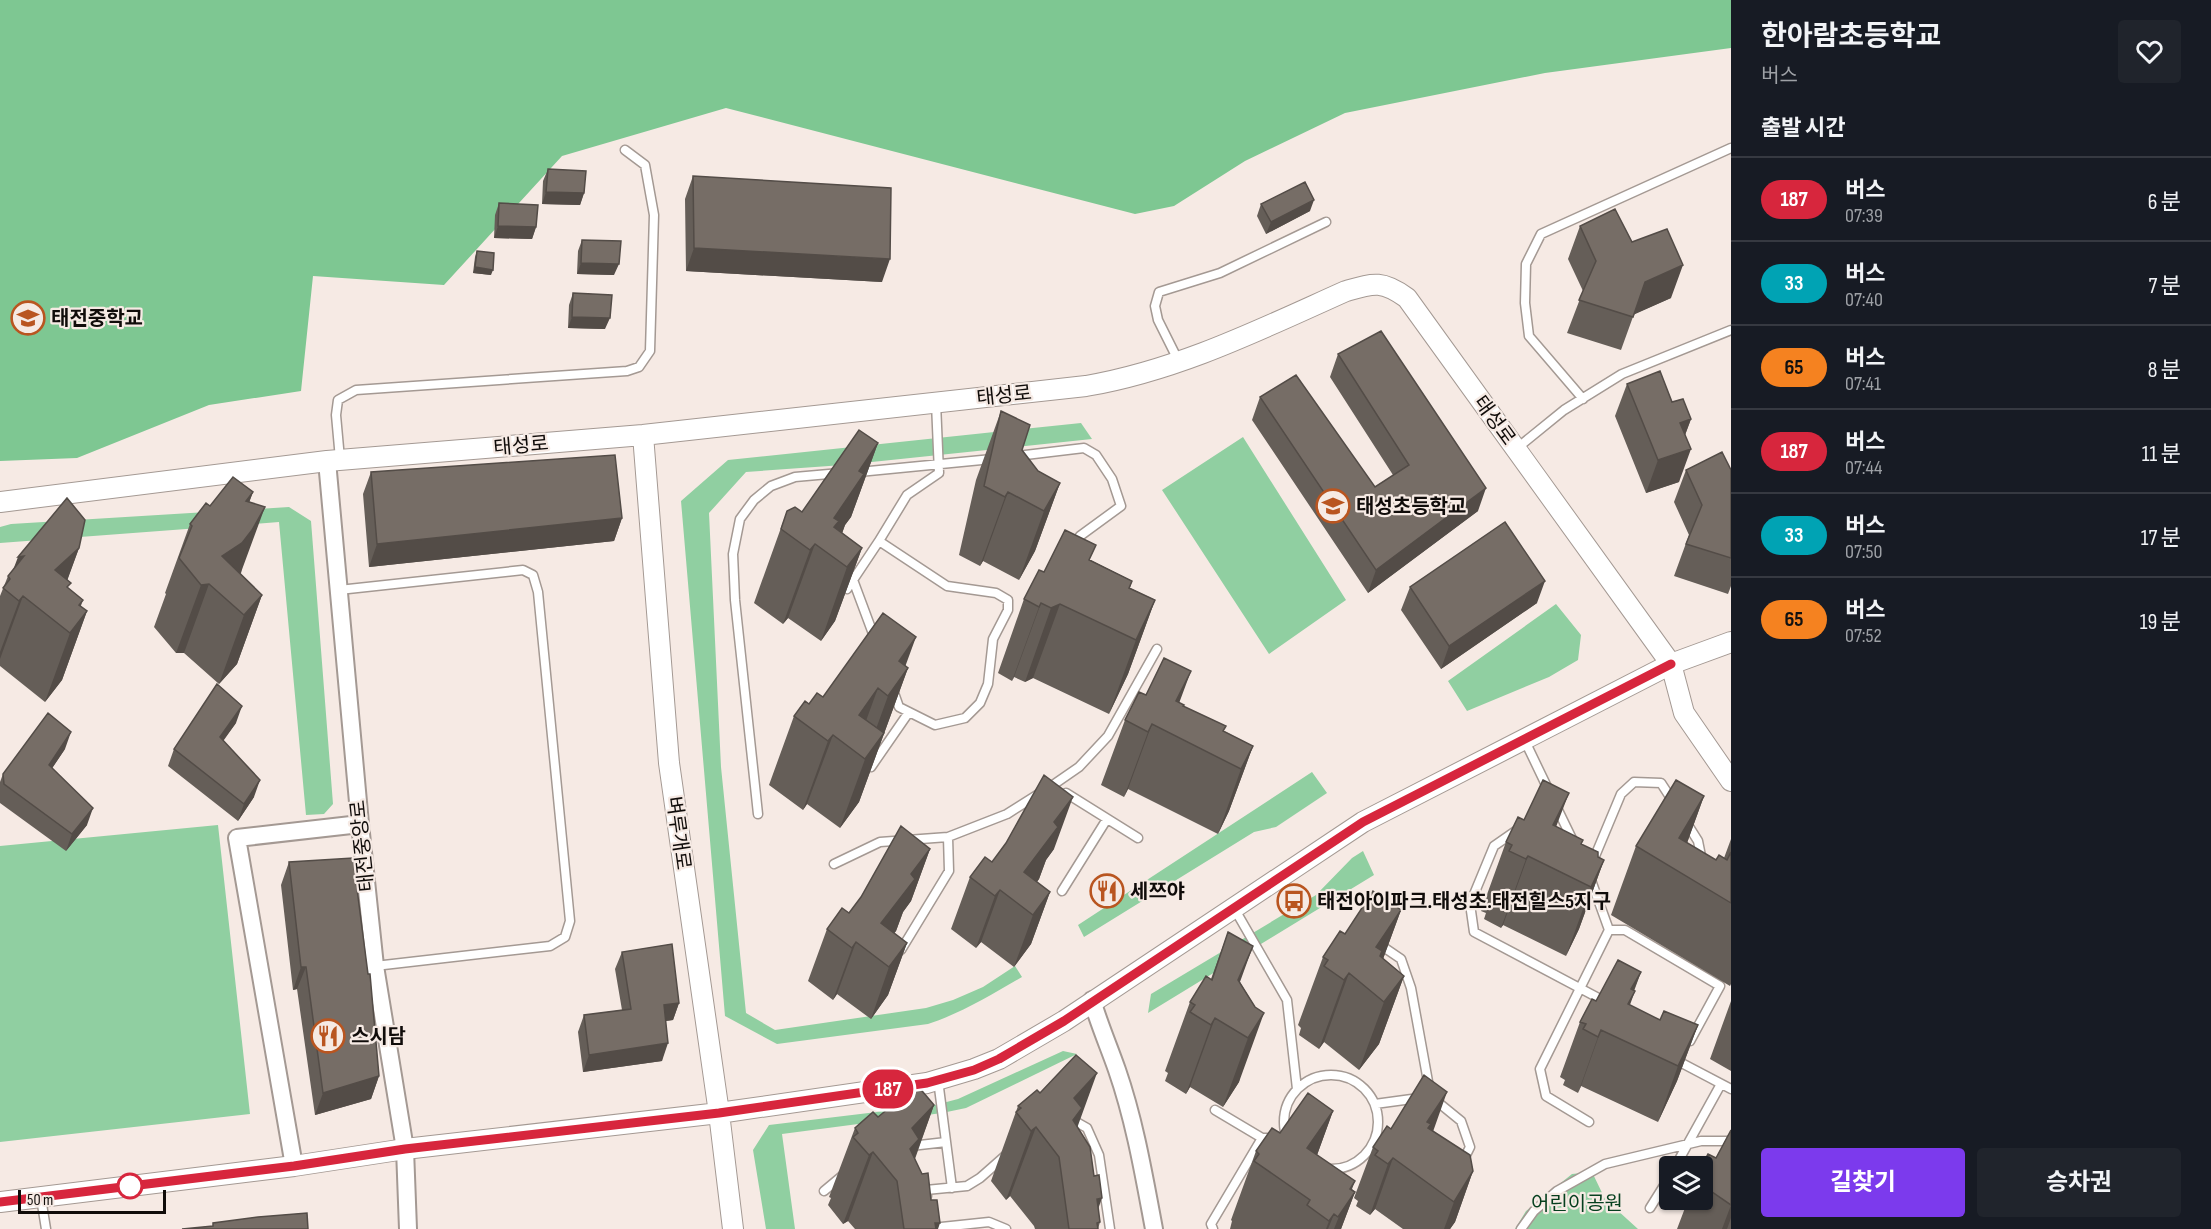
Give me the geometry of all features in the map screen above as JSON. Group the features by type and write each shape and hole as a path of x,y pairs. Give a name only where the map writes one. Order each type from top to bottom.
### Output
{"street":[{"name":"태성로","path":"0,502 334,460 643,435 1096,384 1125,379 1209,352 1346,291 1371,284 1391,286 1407,298 1671,664 1684,713 1731,781"},
{"name":"벼루개로","path":"643,435 669,763 719,1113 733,1229"},
{"name":"태전중앙로","path":"334,460 339,590 360,824 375,966 405,1149 408,1229"},
{"path":"0,1202 294,1166 405,1149 719,1113 938,1080 999,1059 1064,1021 1092,1000 1363,822 1671,664 1731,642"},
{"path":"294,1166 237,838 360,824"},
{"path":"1092,1000 1100,1028 1117,1070 1131,1119 1154,1229"}],"lane":[{"path":"1582,399 1529,336 1525,303 1526,264 1541,234 1731,148"},
{"path":"334,460 338,400 356,390 627,371 639,367 650,351 654,215 645,165 625,150"},
{"path":"1180,362 1158,320 1155,306 1159,292 1220,273 1326,222"},
{"path":"1516,449 1564,410 1622,374 1731,330"},
{"path":"847,589 907,495 939,473 936,402"},
{"path":"758,814 735,600 733,554 740,519 754,500 771,486 795,477 939,465 1084,448 1096,455 1112,479 1121,506 1080,536"},
{"path":"879,541 947,586 996,593 1008,600 1008,610 993,639 988,684 980,703 965,718 935,725 900,707 892,686"},
{"path":"339,590 522,570 533,575 538,592 569,909 570,921 565,937 550,946 375,966"},
{"path":"853,580 876,644"},
{"path":"834,864 880,842 948,837 1007,814 1053,785 1079,767 1108,736 1157,649"},
{"path":"870,767 909,712"},
{"path":"1524,739 1578,852"},
{"path":"1589,1122 1546,1096 1540,1069 1609,930 1588,872 1621,794 1634,783 1661,783 1698,841 1703,860 1698,869"},
{"path":"1053,785 1137,838"},
{"path":"1548,817 1559,812"},
{"path":"1062,891 1107,819"},
{"path":"1527,826 1494,846 1470,904 1474,932 1610,1004"},
{"path":"893,963 949,871 948,837"},
{"path":"1233,907 1287,1000 1297,1089"},
{"path":"1609,930 1625,930 1720,986 1688,1045 1678,1040"},
{"path":"1367,936 1401,959 1411,988 1431,1096 1461,1121 1470,1147 1455,1175"},
{"path":"1670,1057 1731,1089"},
{"path":"1326,1074 1342,1075 1357,1082 1369,1093 1375,1104 1379,1122 1376,1137 1369,1150 1359,1161 1339,1168 1316,1167 1303,1160 1292,1149 1286,1134 1284,1118 1288,1102 1297,1089 1310,1079 1326,1074"},
{"path":"938,1080 952,1188"},
{"path":"1682,1156 1721,1084"},
{"path":"1375,1104 1431,1096"},
{"path":"1215,1110 1262,1138 1286,1134"},
{"path":"1065,1115 1087,1128 1099,1155 1110,1229"},
{"path":"1213,1229 1211,1224 1262,1138"},
{"path":"1521,1229 1534,1211 1557,1191 1605,1164 1701,1141 1731,1141"},
{"path":"904,1146 946,1142"},
{"path":"1006,1229 989,1222 931,1221 926,1190 967,1186 980,1178 1014,1148"},
{"path":"1339,1168 1340,1180"},
{"path":"824,1191 848,1170"},
{"path":"1650,1208 1659,1194"},
{"path":"41,1197 46,1229"}],"green space":[{"path":"0,0 1731,0 1731,48 1545,73 1345,113 1245,161 1174,206 1135,214 726,108 562,156 444,285 313,276 301,391 209,405 77,458 0,461"},
{"path":"1081,423 1092,439 843,465 746,472 709,513 721,767 746,1013 775,1030 926,1008 953,1000 983,987 1015,966 1022,977 965,1009 928,1024 777,1044 725,1016 681,501 728,460"},
{"path":"1243,437 1346,600 1269,654 1162,490"},
{"path":"289,507 311,521 333,804 324,814 306,815 279,522 0,543 0,527 11,524"},
{"path":"1556,604 1581,635 1578,660 1549,677 1467,711 1448,681"},
{"path":"1312,772 1327,793 1276,827 1254,832 1084,937 1078,925"},
{"path":"218,825 250,1114 0,1142 0,846"},
{"path":"1363,851 1374,875 1148,1013 1151,994 1316,895 1352,858"},
{"path":"1063,1051 1077,1054 966,1108 782,1134 795,1229 766,1229 753,1150 769,1125 935,1105 958,1099"},
{"name":"어린이공원","path":"1592,1172 1605,1199 1638,1229 1515,1229 1526,1211 1572,1174"}],"building":[{"path":"548,169 586,171 584,193 546,192"},
{"path":"693,176 891,188 890,259 694,248"},
{"path":"1305,182 1314,200 1271,222 1261,204"},
{"path":"499,203 538,205 536,227 498,226"},
{"path":"1615,209 1632,242 1667,229 1683,265 1645,282 1633,317 1579,300 1596,261 1580,226"},
{"path":"582,240 621,241 619,264 581,263"},
{"path":"477,251 494,253 493,270 475,267"},
{"path":"573,293 612,295 610,318 572,317"},
{"path":"1381,331 1486,488 1376,570 1260,397 1296,375 1375,487 1409,465 1338,354"},
{"path":"1660,371 1672,402 1683,399 1691,419 1680,423 1691,449 1658,460 1627,384"},
{"path":"1001,411 1030,425 1022,450 1038,471 1060,483 1044,511 1008,492 1005,497 984,486"},
{"path":"859,430 878,443 859,471 864,474 834,518 839,521 834,527 862,548 847,567 815,544 810,550 781,529 787,511 795,507 802,512"},
{"path":"1722,452 1731,470 1731,558 1686,544 1702,505 1686,470"},
{"path":"615,455 622,518 377,544 371,472"},
{"path":"233,477 253,492 246,501 265,507 242,543 222,556 262,595 244,615 209,584 201,585 179,558 192,526 190,524 206,503 210,506"},
{"path":"67,498 85,520 79,548 55,570 71,583 67,587 83,600 79,605 87,611 70,633 23,596 19,601 3,588 10,579 8,576 24,556 18,557"},
{"path":"1505,522 1545,581 1449,646 1410,587"},
{"path":"1065,530 1096,545 1089,560 1132,581 1129,588 1155,600 1136,640 1060,604 1051,608 1041,603 1039,607 1024,599 1039,570 1044,572"},
{"path":"883,613 916,637 899,661 908,668 888,696 878,688 859,715 884,733 865,759 833,735 828,741 794,716 805,701 809,704 817,693 823,697"},
{"path":"1164,658 1191,671 1176,701 1226,726 1223,731 1253,746 1241,769 1152,724 1148,732 1125,720 1139,692 1146,695"},
{"path":"217,684 242,706 220,737 260,780 244,804 174,749"},
{"path":"48,713 71,732 49,765 93,808 72,834 4,784 3,774"},
{"path":"1044,775 1073,797 1054,822 1058,827 1024,872 1050,892 1033,915 1000,890 995,896 970,877 985,857 992,862 1006,843"},
{"path":"1543,780 1569,793 1553,825 1583,840 1581,844 1598,852 1598,857 1604,860 1591,887 1528,856 1526,859 1509,851 1512,845 1506,842 1518,817 1524,820"},
{"path":"1676,780 1704,796 1679,838 1716,860 1719,855 1727,860 1731,852 1731,903 1636,846"},
{"path":"901,826 930,849 911,874 915,879 881,923 907,943 889,967 856,942 852,948 827,929 842,908 849,913 861,897"},
{"path":"353,858 368,974 370,974 379,1076 323,1093 306,967 301,967 289,862"},
{"path":"1373,891 1401,910 1376,947 1382,951 1380,956 1404,976 1384,1002 1349,973 1344,980 1324,966 1328,960 1323,957 1340,931 1345,934"},
{"path":"1228,932 1253,946 1238,980 1255,1007 1264,1013 1248,1038 1215,1018 1211,1025 1190,1012 1195,1005 1190,1002 1206,976 1212,980"},
{"path":"672,944 679,1003 664,1005 668,1043 589,1055 584,1015 631,1009 622,952"},
{"path":"1618,960 1641,972 1631,989 1635,991 1628,1004 1660,1020 1664,1011 1698,1025 1678,1066 1601,1030 1598,1037 1583,1029 1586,1024 1580,1022 1592,999 1596,1001"},
{"path":"1076,1055 1097,1073 1074,1098 1082,1108 1073,1120 1090,1147 1094,1176 1099,1175 1102,1198 1097,1199 1100,1222 1097,1223 1098,1229 1069,1229 1059,1157 1036,1127 1031,1131 1016,1112 1021,1108 1018,1106 1037,1090 1040,1093"},
{"path":"1424,1075 1447,1092 1427,1122 1431,1124 1428,1128 1470,1155 1473,1171 1454,1202 1393,1158 1388,1164 1375,1155 1378,1151 1373,1147 1387,1126 1391,1129"},
{"path":"917,1085 934,1105 912,1128 919,1139 910,1149 922,1174 928,1173 931,1200 937,1200 940,1223 935,1223 936,1229 904,1229 897,1181 873,1152 869,1155 853,1137 858,1133 855,1128 873,1112 878,1117"},
{"path":"1308,1093 1333,1111 1307,1148 1355,1181 1350,1189 1355,1192 1338,1217 1334,1214 1329,1221 1307,1205 1310,1200 1254,1161 1259,1154 1256,1151 1272,1128 1280,1133"},
{"path":"1731,1130 1731,1205 1713,1193 1713,1156 1716,1158"},
{"path":"307,1213 308,1229 182,1229 213,1226 213,1223 258,1217"}],"bus line":[{"name":"187","path":"0,1202 294,1166 405,1149 719,1113 927,1083 974,1070 999,1059 1064,1021 1092,1000 1363,822 1671,664"}],"place":[{"name":"태전중학교","path":"28,318"},
{"name":"태성초등학교","path":"1333,506"},
{"name":"세쯔야","path":"1107,891"},
{"name":"태전아이파크.태성초.태전힐스5지구","path":"1294,901"},
{"name":"스시담","path":"328,1036"}]}
